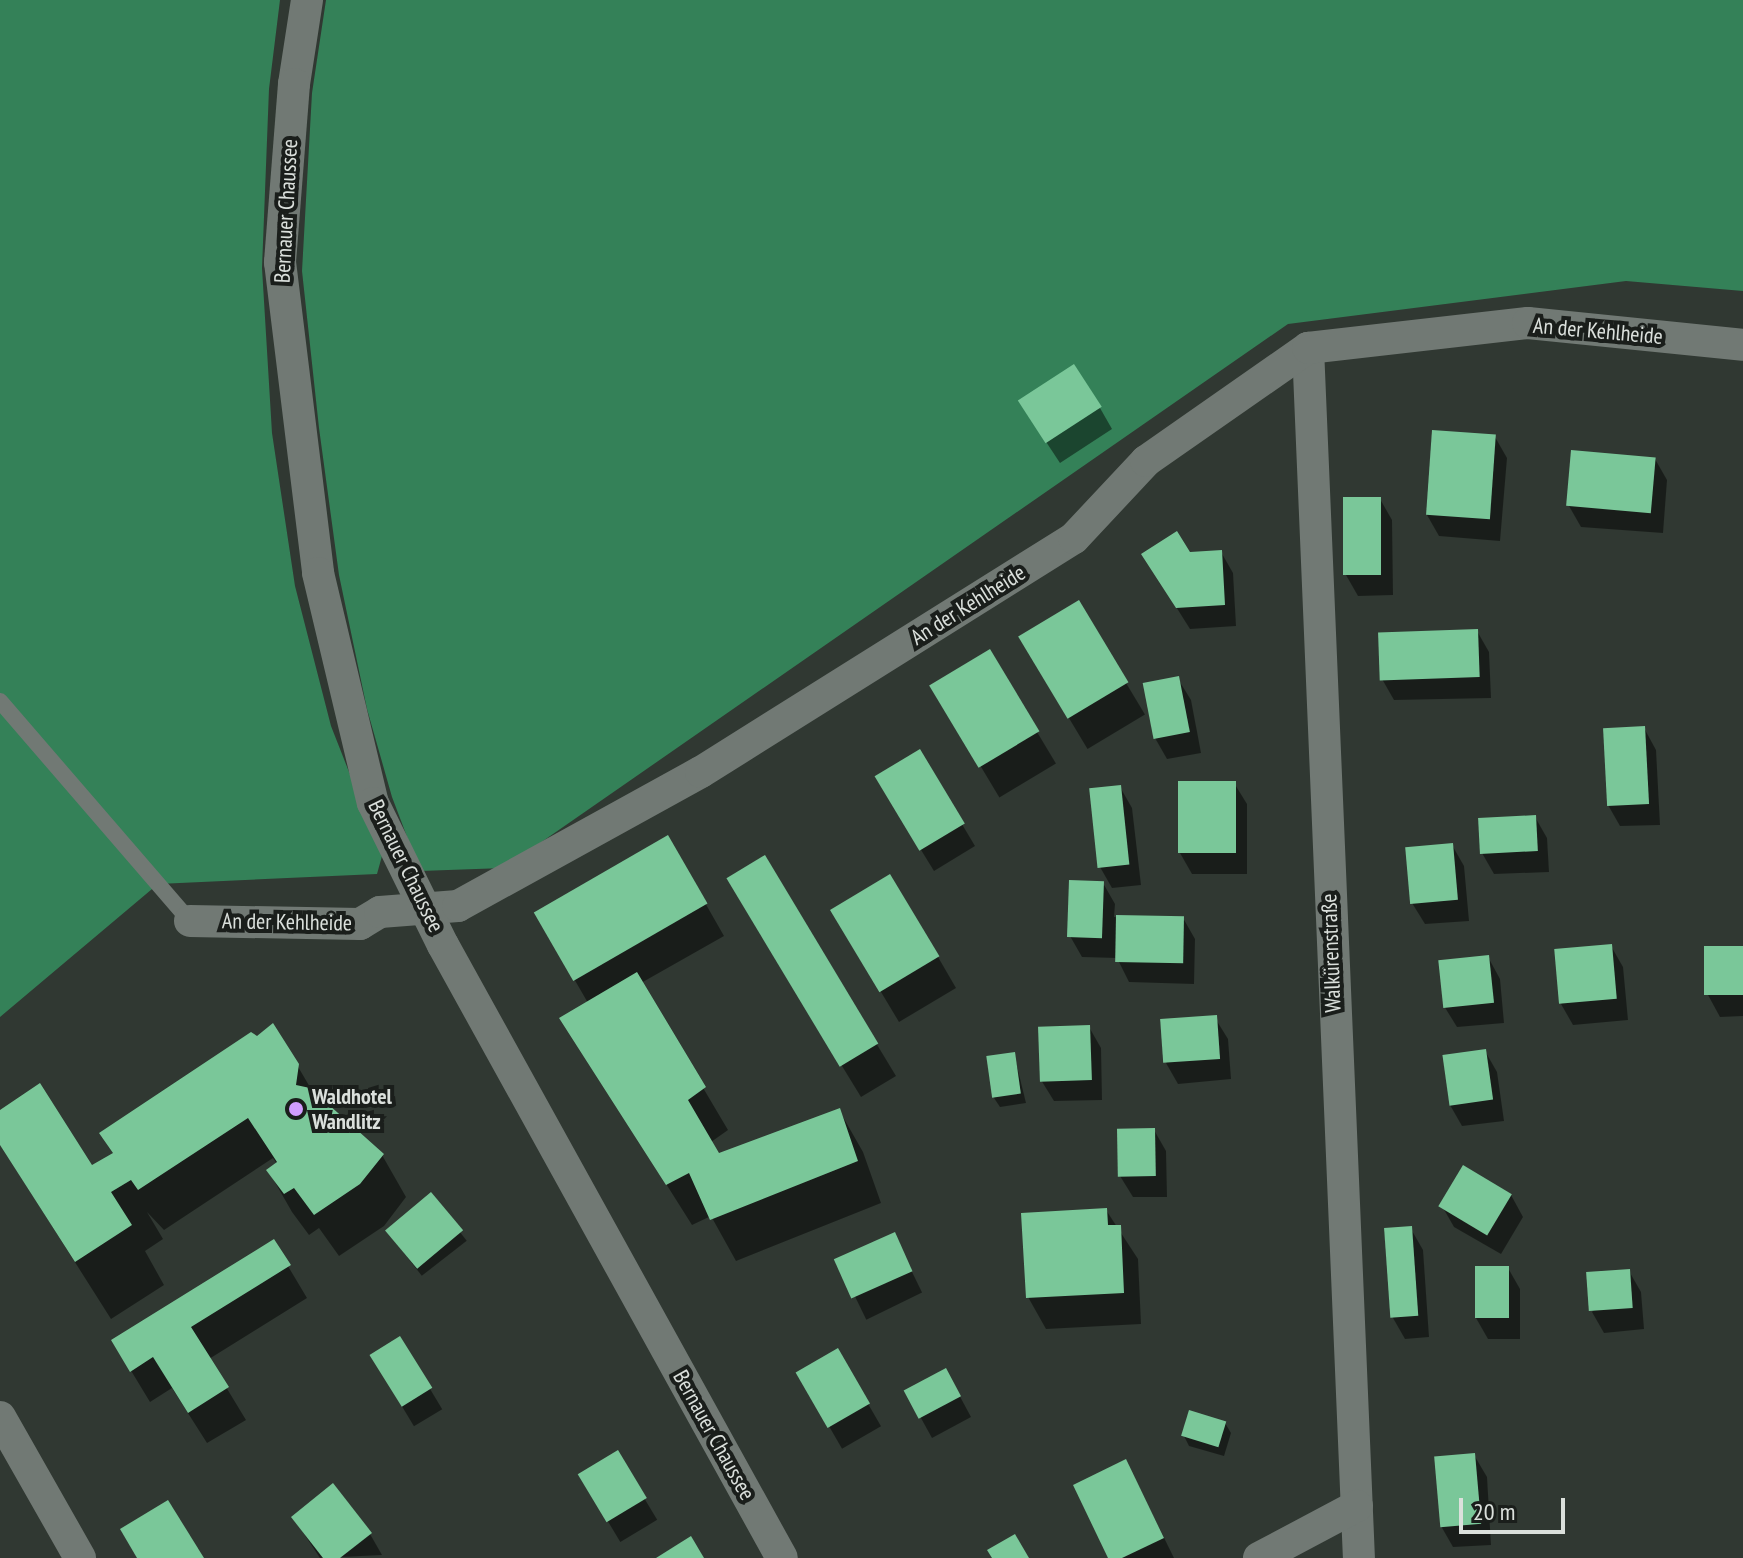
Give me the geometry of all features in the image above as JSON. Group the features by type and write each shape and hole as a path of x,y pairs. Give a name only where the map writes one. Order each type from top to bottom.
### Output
{"street":[{"name":"Bernauer Chaussee","path":"307,0 294,84 280,262 295,422 318,573 373,803 423,906 782,1558"},
{"name":"An der Kehlheide","path":"190,921 360,924 380,912 423,906 458,906 688,779 1061,547 1146,461 1308,348 1528,323 1743,345"},
{"name":"Walkürenstraße","path":"1308,348 1359,1558"},
{"path":"0,1417 80,1558"},
{"path":"1259,1558 1357,1506"}],"lane":[{"path":"0,701 190,921"}],"green space":[{"path":"0,0 280,0 269,89 262,268 272,433 295,586 331,726 382,856 377,874 158,884 0,1017"},
{"path":"326,0 1743,0 1743,291 1626,281 1288,324 504,868 420,871 392,797 367,709 339,575 302,271 312,93"}],"building":[{"path":"1074,364 1102,407 1046,443 1018,400"},
{"path":"1432,430 1496,434 1490,519 1426,515"},
{"path":"1571,450 1656,457 1651,513 1566,506"},
{"path":"1343,497 1381,497 1381,575 1343,575"},
{"path":"1177,531 1190,552 1222,550 1225,605 1176,608 1141,554"},
{"path":"1079,600 1128,682 1068,719 1018,637"},
{"path":"1478,629 1480,677 1380,680 1378,632"},
{"path":"990,649 1039,731 979,768 929,686"},
{"path":"1179,676 1190,732 1154,739 1143,683"},
{"path":"1645,726 1649,804 1607,806 1603,728"},
{"path":"920,749 965,824 919,851 875,776"},
{"path":"1178,781 1236,781 1236,853 1178,853"},
{"path":"1121,785 1129,865 1098,868 1089,788"},
{"path":"1536,815 1538,851 1480,854 1478,818"},
{"path":"668,835 708,903 573,981 534,912"},
{"path":"1453,843 1458,900 1410,904 1405,847"},
{"path":"765,855 878,1044 840,1067 726,878"},
{"path":"890,874 939,956 879,992 830,910"},
{"path":"1069,880 1104,881 1102,938 1067,937"},
{"path":"1116,915 1184,916 1183,963 1115,962"},
{"path":"1612,944 1617,999 1559,1004 1554,949"},
{"path":"1704,946 1743,946 1743,995 1704,995"},
{"path":"1489,955 1494,1003 1443,1008 1438,960"},
{"path":"637,972 706,1087 688,1100 719,1153 840,1108 858,1161 710,1220 689,1173 666,1185 559,1018"},
{"path":"1217,1015 1220,1059 1163,1063 1160,1019"},
{"path":"273,1023 299,1064 296,1085 310,1088 384,1154 360,1184 314,1215 294,1188 284,1194 266,1170 277,1162 248,1118 138,1190 131,1180 111,1192 132,1225 75,1262 0,1145 0,1110 40,1083 92,1165 113,1153 99,1133 251,1032 257,1036"},
{"path":"1090,1025 1092,1080 1040,1082 1038,1027"},
{"path":"1486,1049 1493,1100 1450,1106 1442,1055"},
{"path":"1015,1052 1021,1094 992,1098 986,1056"},
{"path":"1155,1128 1156,1176 1118,1177 1117,1129"},
{"path":"1463,1165 1512,1194 1487,1236 1438,1206"},
{"path":"431,1192 463,1230 417,1269 385,1231"},
{"path":"1107,1208 1108,1225 1121,1225 1124,1293 1026,1298 1021,1213"},
{"path":"1412,1226 1418,1316 1390,1318 1384,1228"},
{"path":"895,1232 912,1271 851,1299 834,1259"},
{"path":"274,1239 291,1265 191,1327 229,1387 188,1413 153,1357 130,1372 111,1340"},
{"path":"1475,1266 1509,1266 1509,1318 1475,1318"},
{"path":"1630,1269 1633,1308 1589,1311 1586,1272"},
{"path":"400,1336 432,1388 402,1407 369,1355"},
{"path":"838,1348 870,1403 828,1428 796,1372"},
{"path":"946,1368 961,1396 919,1419 904,1391"},
{"path":"1189,1410 1226,1421 1218,1447 1181,1436"},
{"path":"618,1450 647,1498 607,1522 578,1474"},
{"path":"1475,1453 1481,1524 1440,1527 1434,1457"},
{"path":"1126,1459 1164,1538 1122,1558 1108,1558 1073,1485"},
{"path":"333,1483 372,1533 340,1558 323,1558 291,1517"},
{"path":"168,1500 204,1558 137,1558 120,1529"},
{"path":"1015,1534 1029,1558 992,1558 987,1550"},
{"path":"691,1536 704,1558 656,1558"}],"place":[{"name":"Waldhotel Wandlitz","path":"296,1109"}]}
